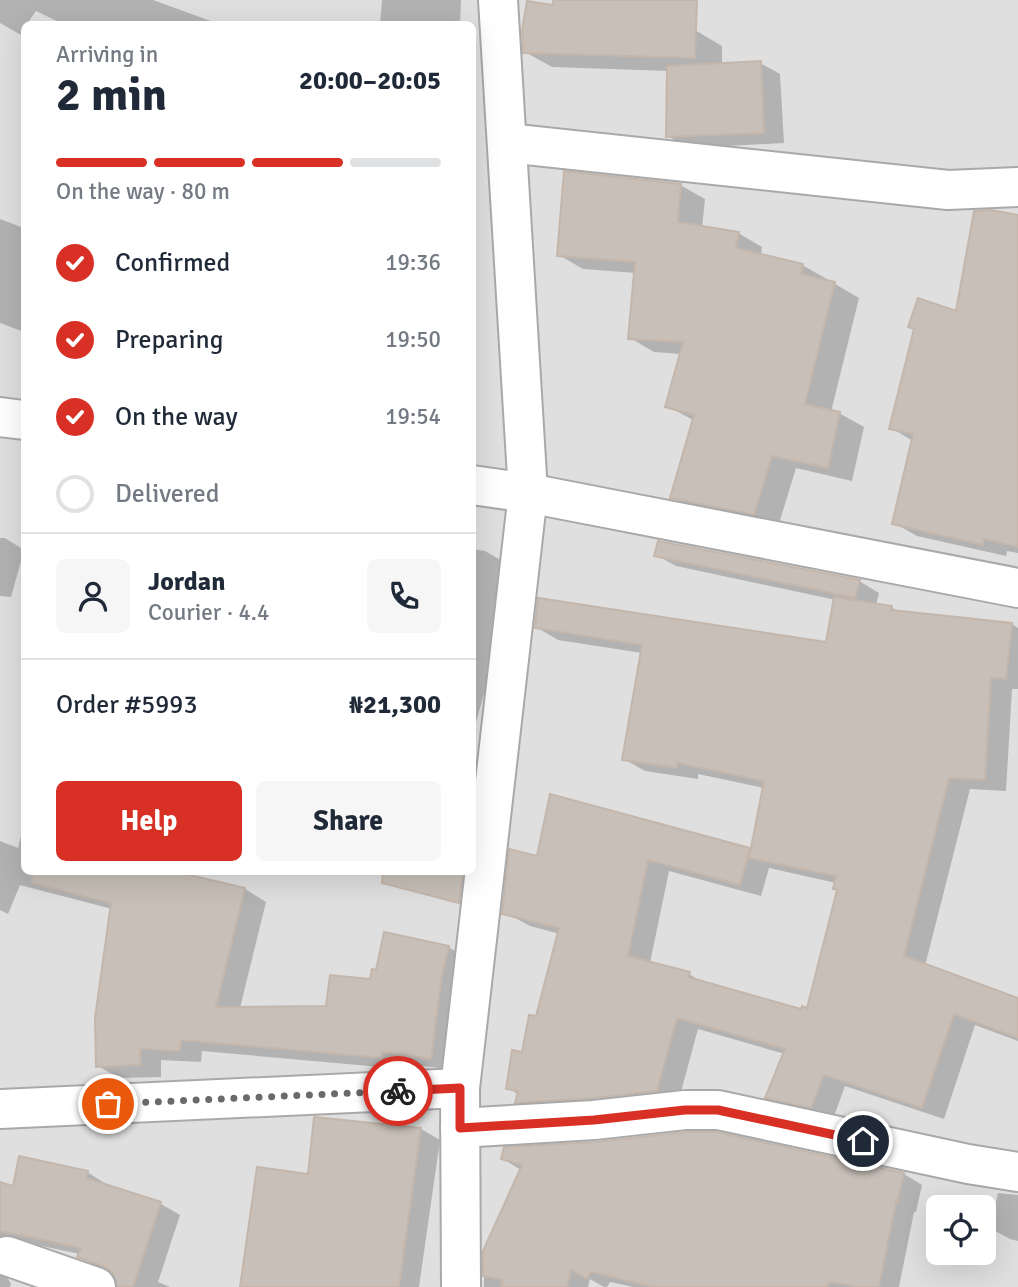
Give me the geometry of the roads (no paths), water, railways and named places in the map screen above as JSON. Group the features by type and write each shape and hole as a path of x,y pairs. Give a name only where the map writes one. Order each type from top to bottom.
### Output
{"street":[{"path":"461,1287 460,1088 528,493 498,0"},
{"path":"507,143 948,190 1018,187"},
{"path":"0,417 21,420"},
{"path":"476,486 528,493 1018,588"},
{"path":"0,1109 460,1088"},
{"path":"460,1128 594,1120 685,1110 718,1110 968,1164 1018,1172"},
{"path":"7,1256 96,1287"}]}
